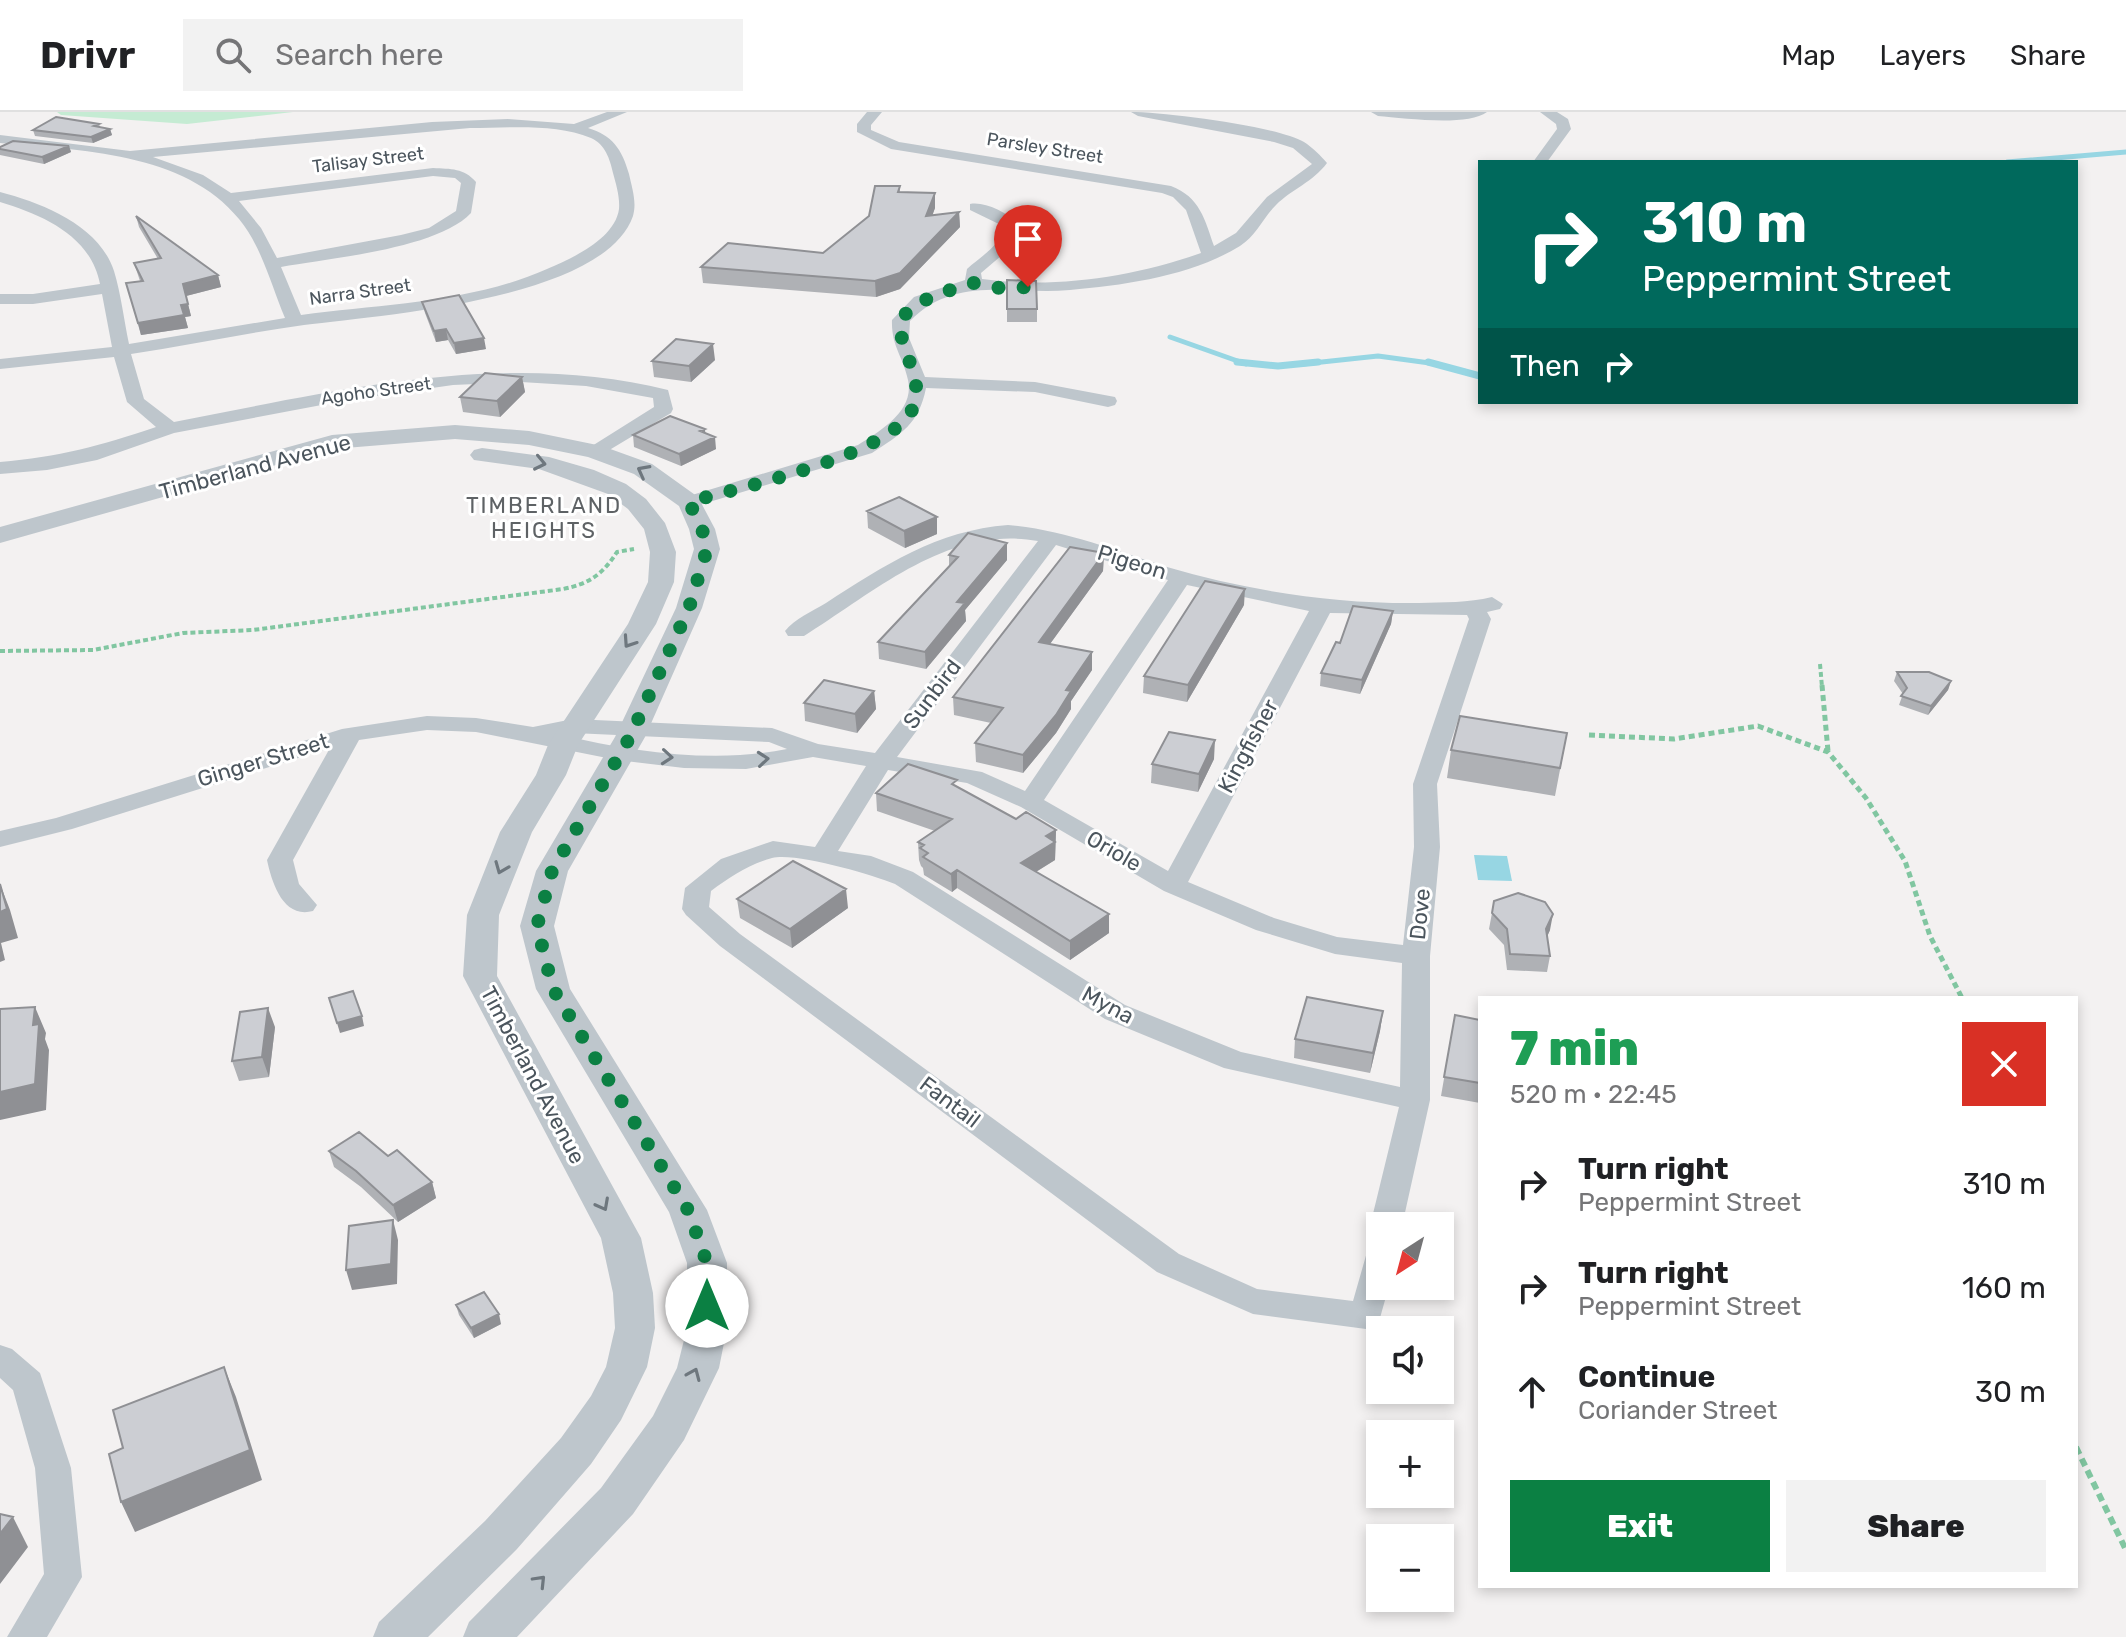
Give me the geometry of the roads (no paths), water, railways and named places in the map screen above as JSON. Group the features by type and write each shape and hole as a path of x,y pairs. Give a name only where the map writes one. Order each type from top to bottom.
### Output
{"street":[{"path":"580,126 620,112"},
{"name":"Parsley Street","path":"875,112 864,124 864,132 896,146 1122,180 1178,194 1193,208 1209,254"},
{"path":"486,1637 617,1501 669,1428 698,1368 707,1328 707,1263 688,1210 553,989 537,926 552,871 626,741 689,608 707,549 702,529 689,502 865,449 888,434 912,411 918,382 900,338 901,320 920,301 974,283 1012,288 1107,280 1155,272 1209,254 1235,242 1273,199 1313,173 1320,163 1298,145 1277,138 1138,112"},
{"path":"1187,123 1209,112"},
{"path":"1378,112 1439,116 1480,112"},
{"path":"1541,160 1564,129 1563,122 1547,112"},
{"name":"Narra Street","path":"0,364 121,351 468,296 530,281 578,260 617,233 628,206 615,152 601,137 580,126 550,121 477,122 133,155"},
{"path":"0,139 133,155 190,175 229,198 246,217 295,321"},
{"name":"Talisay Street","path":"229,198 433,172 459,174 469,182 463,213 435,231 270,264"},
{"path":"0,197 38,209 66,225 96,251 105,269 121,351 136,402 170,428"},
{"path":"974,283 973,272 1002,248 1012,236 1013,226 975,207"},
{"path":"0,299 33,299 107,288"},
{"name":"Agoho Street","path":"0,468 47,464 97,454 170,428 348,394 453,380 521,377 586,381 662,394 664,409 594,451"},
{"path":"918,382 1035,387 1108,401"},
{"name":"Timberland Avenue","path":"0,553 205,488 332,442 396,435 455,432 529,438 594,451 643,469 689,502"},
{"name":"Timberland Avenue","path":"0,535 205,488 367,457 423,453 487,455 541,462 585,475 617,489 637,504 656,528 663,552 661,582 642,624 556,735 551,775 516,832 483,915 480,976 621,1238 633,1280 635,1331 619,1389 556,1477 396,1637"},
{"name":"Pigeon","path":"796,631 875,580 938,547 984,533 1013,532 1050,539 1181,577 1323,606 1483,606"},
{"name":"Sunbird","path":"823,855 881,761 1050,539"},
{"path":"1030,802 1181,577"},
{"name":"Kingfisher","path":"1173,885 1323,606"},
{"name":"Dove","path":"1389,1212 1415,1100 1416,956 1427,847 1425,784 1483,606"},
{"name":"Ginger Street","path":"0,839 63,824 350,734 427,723 476,725 626,741 713,761 768,759 813,750"},
{"path":"304,905 286,886 280,860 350,734"},
{"name":"Oriole","path":"813,750 973,777 1030,802 1173,885 1279,929 1335,945 1416,956"},
{"name":"Fantail","path":"823,855 773,849 730,865 698,888 695,909 730,940 1168,1263 1253,1301 1366,1316 1370,1300"},
{"name":"Myna","path":"823,855 862,862 904,878 1115,1012 1234,1061 1415,1100"},
{"path":"0,1358 28,1383 53,1468 63,1577 26,1637"}],"water":[{"path":"1474,855 1507,856 1512,881 1478,880"}],"waterway":[{"path":"2031,160 2126,152"},
{"path":"1170,337 1242,362"},
{"path":"1303,364 1378,356 1434,364"},
{"path":"1237,362 1242,362"},
{"path":"1242,362 1278,366 1318,362"},
{"path":"1242,362 1246,364"},
{"path":"1428,362 1434,364"},
{"path":"1434,364 1478,375"}],"district":[{"name":"TIMBERLAND HEIGHTS","path":"544,518"}]}
